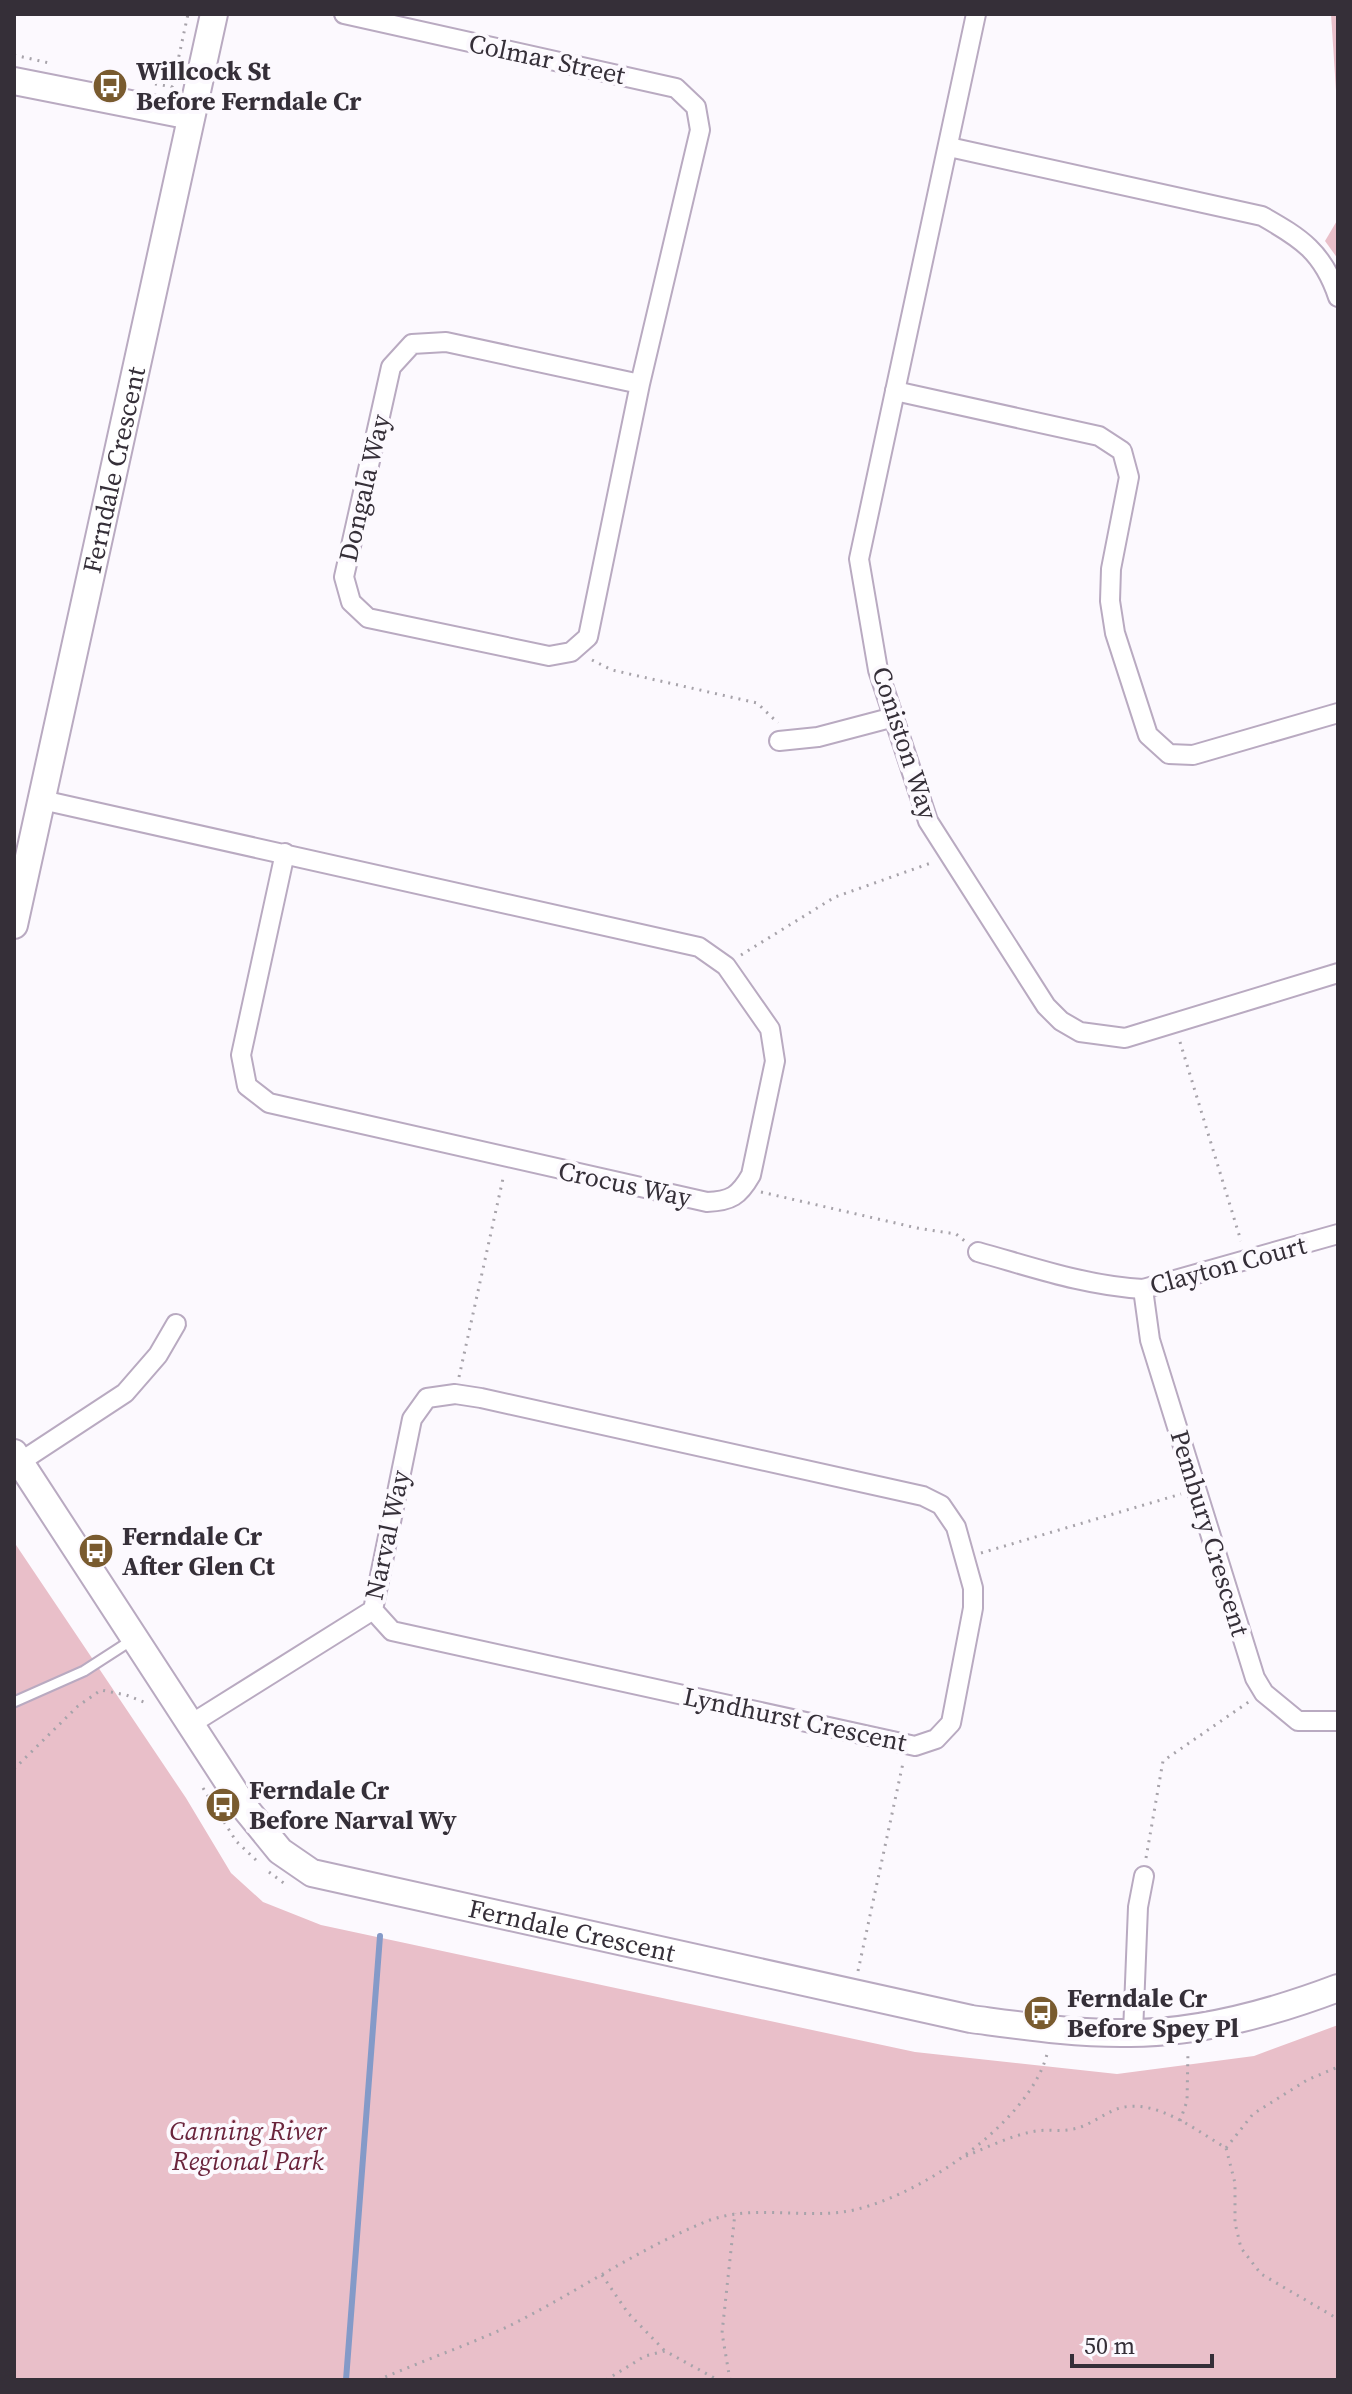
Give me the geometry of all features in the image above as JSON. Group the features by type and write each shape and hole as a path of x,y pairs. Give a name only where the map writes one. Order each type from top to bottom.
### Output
{"street":[{"name":"Ferndale Crescent","path":"14,925 42,800 179,114 214,14"},
{"name":"Colmar Street","path":"344,14 676,88 696,107 700,130 640,384"},
{"name":"Coniston Way","path":"976,14 859,559 878,670 928,821 1046,1006 1061,1021 1080,1032 1125,1038 1338,973"},
{"path":"14,81 179,114"},
{"path":"949,147 1262,216 1288,230 1309,247 1330,272 1338,297"},
{"name":"Dongala Way","path":"576,648 571,652 549,656 368,618 351,602 344,577 391,367 412,344 446,342 640,384"},
{"path":"576,648 588,637 640,384"},
{"path":"895,391 1099,436 1122,451 1129,477 1111,569 1110,601 1115,633 1148,735 1169,754 1193,755 1338,713"},
{"path":"779,741 818,737 894,717"},
{"path":"42,800 699,947 726,966 770,1029 775,1061 751,1175 744,1186"},
{"name":"Crocus Way","path":"285,853 241,1055 247,1086 269,1103 707,1202 727,1201 744,1186"},
{"name":"Clayton Court","path":"978,1252 1064,1276 1121,1288 1143,1289 1338,1234"},
{"name":"Pembury Crescent","path":"1143,1289 1150,1340 1255,1678 1264,1693 1298,1721 1338,1721"},
{"path":"17,1457 125,1393 158,1355 176,1324"},
{"name":"Lyndhurst Crescent","path":"373,1610 392,1631 915,1746 936,1739 951,1723 973,1608 973,1588 956,1527 941,1505 923,1496 455,1394 427,1398"},
{"name":"Narval Way","path":"191,1724 373,1610 412,1419 427,1398"},
{"name":"Ferndale Crescent","path":"17,1457 245,1808 267,1837 294,1863 312,1873 971,2019 1050,2030 1133,2033 1204,2026 1292,2005 1338,1988"},
{"path":"1133,2033 1138,1907 1144,1876"}],"lane":[{"path":"14,1702 84,1671 135,1638"}],"path":[{"path":"179,114 188,14"},
{"path":"576,648 612,670 757,703 778,723 779,741"},
{"path":"726,966 754,945 835,897 926,865 948,853"},
{"path":"1173,1023 1248,1261"},
{"path":"455,1394 507,1158"},
{"path":"744,1186 777,1198 956,1234 978,1252"},
{"path":"966,1557 1150,1505 1196,1488"},
{"path":"14,1769 78,1706 101,1690 126,1695 153,1706"},
{"path":"1144,1876 1163,1761 1264,1693"},
{"path":"853,1992 906,1744"},
{"path":"1180,2121 1187,2101 1188,2047"},
{"path":"378,2380 507,2326 707,2221 735,2213 842,2212 883,2203 962,2157 1013,2114 1045,2066 1048,2050"},
{"path":"1226,2148 1253,2114 1307,2080 1338,2067"},
{"path":"962,2157 1037,2131 1072,2130 1122,2107 1142,2107 1180,2121 1226,2148 1235,2183 1235,2223 1241,2248 1261,2274 1338,2319"},
{"path":"730,2380 722,2333 735,2213"},
{"path":"602,2275 628,2313 665,2351 718,2380"},
{"path":"606,2380 645,2356 665,2351"},
{"path":"388,2376 393,2380"}],"green space":[{"path":"1331,14 1338,14 1338,121"},
{"path":"1338,219 1338,259 1325,241"},
{"name":"Canning River Regional Park","path":"14,1542 186,1798 231,1873 263,1902 321,1925 915,2052 1117,2074 1254,2056 1338,2025 1338,2380 14,2380"}],"waterway":[{"path":"346,2380 380,1936"}],"place":[{"name":"Willcock St Before Ferndale Cr","path":"110,86"},
{"name":"Ferndale Cr After Glen Ct","path":"96,1551"},
{"name":"Ferndale Cr Before Narval Wy","path":"223,1805"},
{"name":"Ferndale Cr Before Spey Pl","path":"1041,2013"}]}
